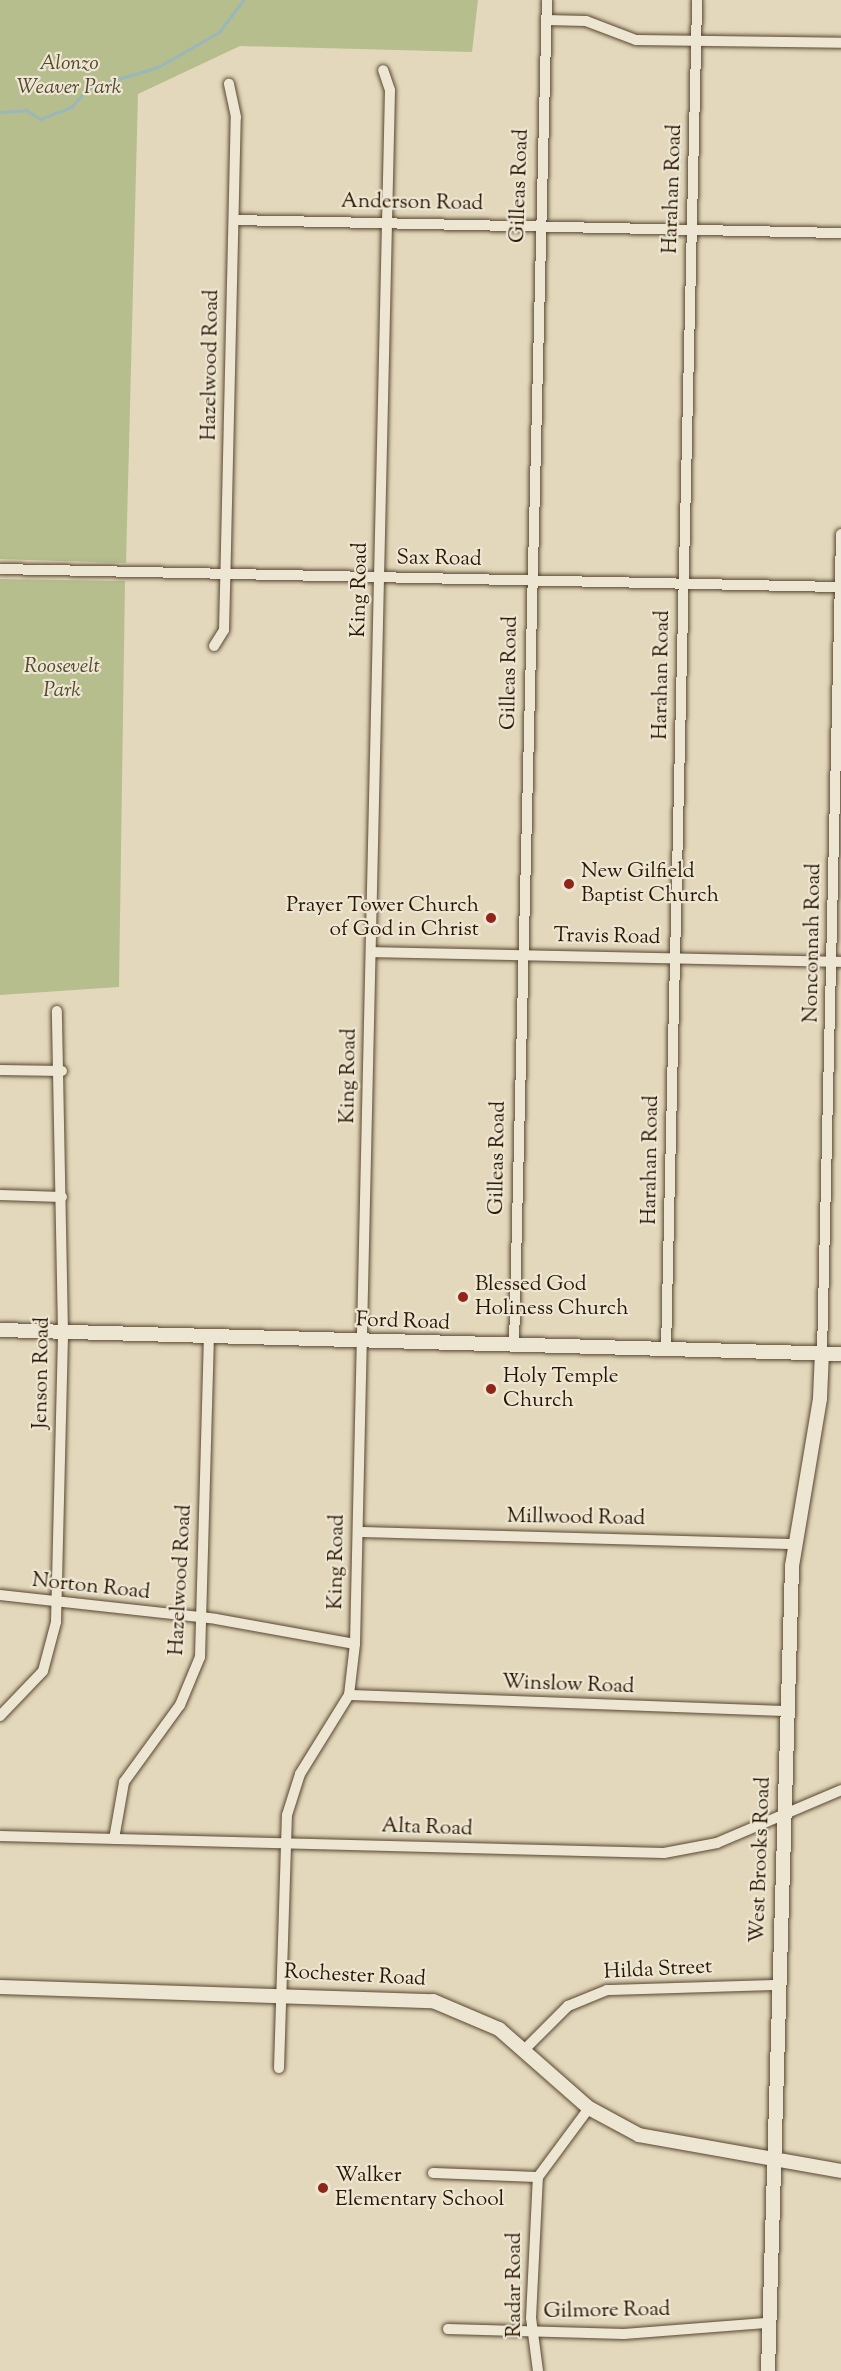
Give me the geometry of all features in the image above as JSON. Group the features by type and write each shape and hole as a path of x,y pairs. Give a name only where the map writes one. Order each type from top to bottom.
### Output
{"street":[{"name":"Gilleas Road","path":"514,1346 537,224 547,0"},
{"name":"Harahan Road","path":"666,1350 697,0"},
{"path":"546,20 595,23 636,40 841,43"},
{"name":"King Road","path":"279,2068 285,1844 295,1784 349,1695 355,1644 390,90 383,70"},
{"name":"Hazelwood Road","path":"214,646 224,630 226,575 236,102 229,84"},
{"name":"Anderson Road","path":"234,220 537,224 841,232"},
{"name":"Nonconnah Road","path":"822,1353 829,1088 837,962 841,534"},
{"name":"Sax Road","path":"0,569 840,587"},
{"name":"Travis Road","path":"372,952 837,962"},
{"name":"Jenson Road","path":"0,1716 43,1671 53,1642 57,1605 63,1332 62,1071 57,1011"},
{"path":"0,1070 62,1071"},
{"path":"829,1088 841,1088"},
{"path":"0,1195 62,1197"},
{"name":"Ford Road","path":"0,1330 841,1354"},
{"name":"Hazelwood Road","path":"114,1839 124,1782 180,1705 200,1657 209,1337"},
{"name":"West Brooks Road","path":"768,2371 766,2323 771,2162 794,1544 819,1407 822,1353"},
{"name":"Millwood Road","path":"357,1532 794,1544"},
{"name":"Norton Road","path":"0,1595 57,1605 202,1618 355,1644"},
{"name":"Winslow Road","path":"349,1695 786,1711"},
{"name":"Alta Road","path":"0,1836 664,1852 717,1843 841,1790"},
{"name":"Hilda Street","path":"525,2049 568,2006 607,1990 777,1985"},
{"name":"Rochester Road","path":"0,1987 281,1993 433,2001 482,2019 525,2049 589,2108 657,2141 771,2162 841,2171"},
{"path":"433,2173 538,2177 589,2108"},
{"name":"Radar Road","path":"538,2177 531,2332 538,2371"},
{"name":"Gilmore Road","path":"448,2329 624,2334 766,2323"}],"green space":[{"name":"Alonzo Weaver Park","path":"0,0 478,0 472,52 240,46 138,94 126,563 0,559"},
{"name":"Roosevelt Park","path":"0,579 125,581 119,987 0,995"}],"waterway":[{"path":"0,112 26,110 40,119 71,107 88,88 158,67 219,32 243,0"}],"place":[{"name":"New Gilfield Baptist Church","path":"569,884"},
{"name":"Prayer Tower Church of God in Christ","path":"491,918"},
{"name":"Blessed God Holiness Church","path":"463,1297"},
{"name":"Holy Temple Church","path":"491,1389"},
{"name":"Walker Elementary School","path":"323,2188"}]}
